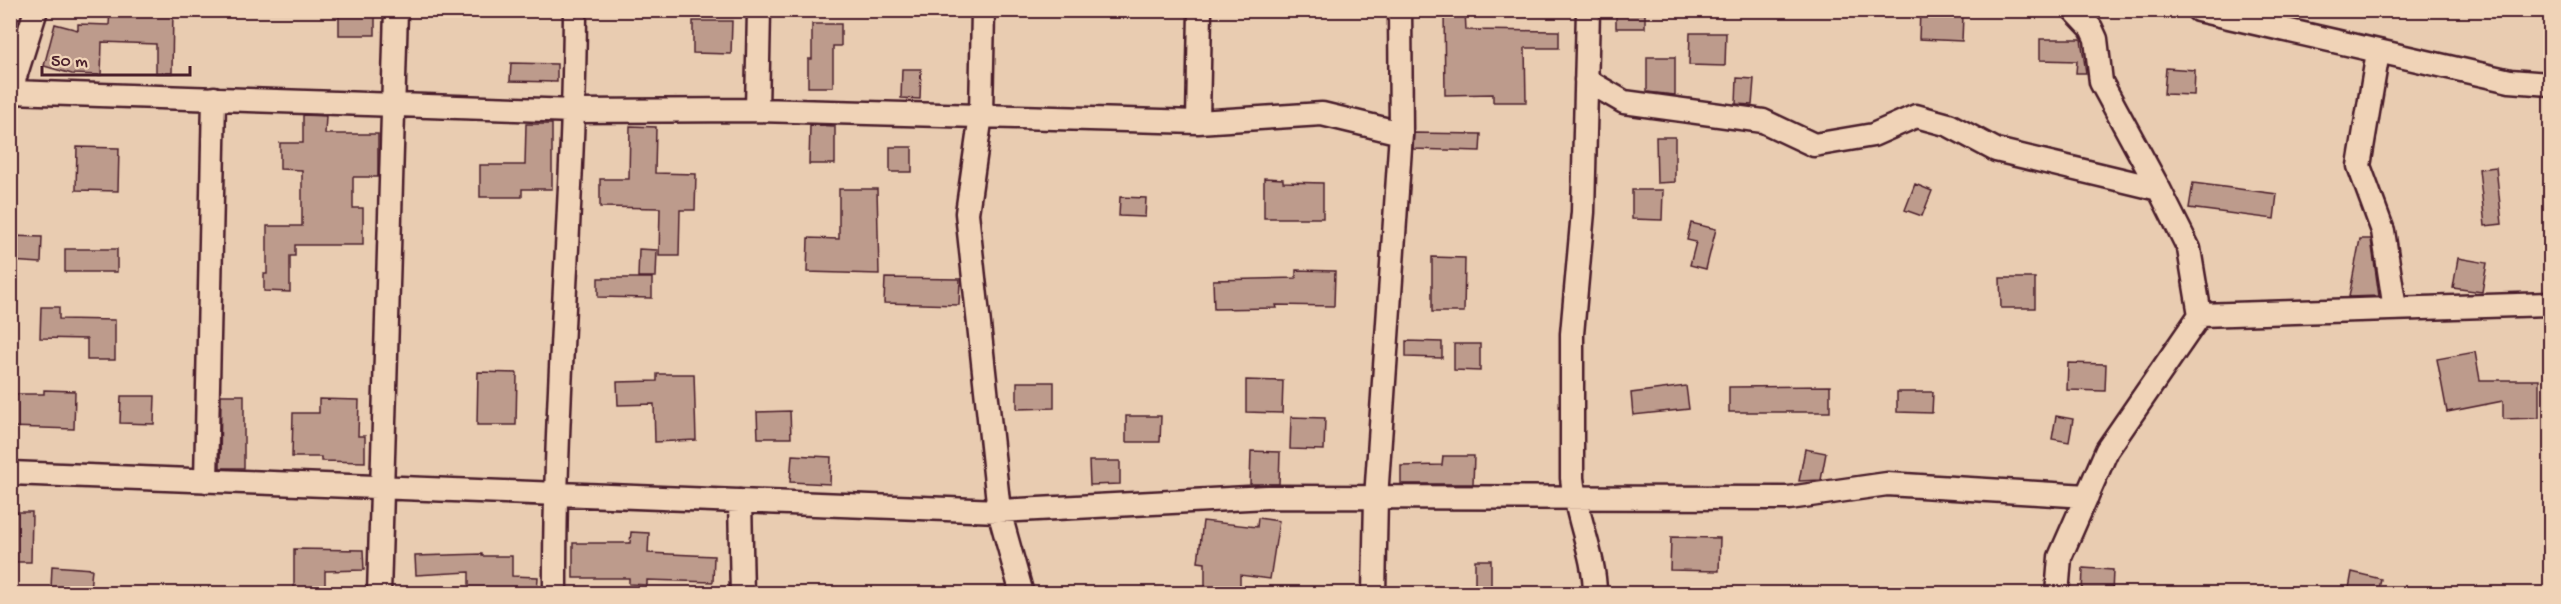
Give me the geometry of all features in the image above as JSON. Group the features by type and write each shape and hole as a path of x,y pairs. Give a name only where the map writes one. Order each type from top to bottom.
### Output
{"street":[{"path":"379,594 384,488 396,10"},
{"path":"555,594 555,495 574,111 575,10"},
{"path":"757,110 759,10"},
{"path":"983,10 981,115 967,213 999,511 1022,594"},
{"path":"1198,122 1200,10"},
{"path":"1374,594 1376,498 1401,133 1400,10"},
{"path":"1588,10 1582,213 1572,334 1572,478 1574,499 1595,579 1594,594"},
{"path":"2057,594 2060,556 2107,450 2200,315 2189,249 2101,82 2096,39 2091,28 2074,10"},
{"path":"2198,10 2511,81 2550,84"},
{"path":"25,24 11,92 574,111 757,110 1198,122 1322,114 1401,133"},
{"path":"2378,52 2359,166 2383,231 2395,309"},
{"path":"1586,80 1624,102 1763,121 1814,145 1873,135 1916,116 1949,125 1996,150 2159,189"},
{"path":"206,481 214,98"},
{"path":"2200,315 2550,304"},
{"path":"10,473 999,511 1267,497 1789,498 1887,484 2087,496"},
{"path":"740,501 742,594"}],"building":[{"path":"110,10 173,10 172,73 156,73 156,44 102,42 101,75 72,74 44,66 55,24 78,30 78,24 109,25"},
{"path":"339,10 375,10 375,35 339,35"},
{"path":"1444,10 1465,10 1466,30 1559,31 1559,48 1525,48 1526,102 1493,102 1493,94 1445,95"},
{"path":"1616,10 1645,10 1645,28 1616,28"},
{"path":"1920,10 1948,10 1948,14 1963,15 1962,41 1919,39"},
{"path":"693,21 732,21 731,54 693,53"},
{"path":"812,24 841,24 841,46 833,46 833,87 808,87 808,59 812,59"},
{"path":"1690,33 1726,33 1725,66 1689,65"},
{"path":"2040,39 2081,39 2086,73 2076,73 2077,61 2040,60"},
{"path":"1647,57 1675,57 1675,95 1647,92"},
{"path":"511,63 557,64 557,82 510,81"},
{"path":"2166,68 2195,70 2194,95 2164,94"},
{"path":"902,69 921,69 920,99 901,98"},
{"path":"1737,78 1754,79 1752,105 1736,104"},
{"path":"303,115 326,116 325,134 378,134 378,177 353,177 353,208 363,208 363,245 295,245 295,256 290,256 290,292 264,291 264,274 267,274 267,226 302,226 302,170 280,169 280,143 303,143"},
{"path":"526,124 552,124 552,189 522,189 522,197 480,197 480,165 525,165"},
{"path":"810,125 835,126 835,164 809,164"},
{"path":"630,126 656,127 655,173 696,174 695,210 680,210 679,256 659,256 660,208 600,207 600,179 629,179"},
{"path":"1414,133 1481,134 1480,151 1413,149"},
{"path":"1656,137 1675,137 1675,182 1657,183"},
{"path":"77,147 119,148 118,191 76,190"},
{"path":"890,147 912,147 912,172 890,172"},
{"path":"2496,167 2502,224 2485,226 2479,169"},
{"path":"1264,178 1283,179 1283,182 1323,183 1323,218 1264,218"},
{"path":"2193,183 2277,194 2274,219 2189,208"},
{"path":"1915,184 1932,191 1922,216 1905,210"},
{"path":"839,189 877,189 879,274 807,272 808,238 839,239"},
{"path":"1632,190 1663,190 1662,220 1632,219"},
{"path":"1120,197 1146,198 1145,217 1119,216"},
{"path":"1691,223 1716,229 1706,269 1690,265 1696,242 1687,240"},
{"path":"10,236 42,237 41,263 10,261"},
{"path":"2360,239 2371,239 2379,296 2349,297"},
{"path":"65,249 117,249 117,272 65,272"},
{"path":"639,249 657,250 656,277 638,277"},
{"path":"1432,257 1465,258 1464,312 1432,312"},
{"path":"2458,258 2487,263 2482,292 2453,288"},
{"path":"1296,270 1335,271 1334,306 1276,305 1277,308 1214,309 1213,280 1296,278"},
{"path":"598,278 652,278 652,298 598,297"},
{"path":"885,278 960,279 959,305 884,303"},
{"path":"2000,278 2035,278 2035,308 2001,308"},
{"path":"41,307 59,307 59,319 115,320 115,360 87,360 87,339 40,338"},
{"path":"1406,341 1442,342 1442,358 1406,357"},
{"path":"1454,344 1480,344 1480,371 1454,370"},
{"path":"2475,352 2480,380 2539,380 2539,418 2503,419 2503,401 2447,412 2437,359"},
{"path":"2068,363 2106,364 2105,391 2067,390"},
{"path":"478,372 517,373 516,425 477,425"},
{"path":"657,374 694,374 696,440 655,442 654,404 618,405 617,382 657,381"},
{"path":"1246,380 1283,381 1282,413 1246,412"},
{"path":"1017,382 1054,382 1054,408 1017,409"},
{"path":"1686,386 1689,409 1633,415 1631,393"},
{"path":"1830,386 1830,412 1729,412 1729,387"},
{"path":"44,390 75,391 74,429 10,427 10,394 44,394"},
{"path":"1897,392 1933,392 1932,413 1897,412"},
{"path":"221,395 244,395 244,468 220,468"},
{"path":"121,396 155,396 154,424 120,423"},
{"path":"319,399 359,400 358,436 365,436 365,462 321,461 321,457 292,457 293,413 319,413"},
{"path":"790,411 791,438 758,438 757,412"},
{"path":"1126,416 1161,416 1160,442 1126,442"},
{"path":"2056,416 2073,419 2069,442 2052,439"},
{"path":"1291,417 1325,418 1324,450 1290,449"},
{"path":"1805,449 1826,453 1821,480 1799,481"},
{"path":"1251,451 1280,452 1279,484 1250,484"},
{"path":"792,455 831,457 830,484 790,482"},
{"path":"1443,456 1474,456 1473,484 1401,484 1401,466 1442,465"},
{"path":"1089,461 1120,461 1120,484 1090,485"},
{"path":"10,512 32,512 31,562 10,562"},
{"path":"1258,518 1279,521 1270,579 1240,575 1240,594 1205,594 1205,563 1198,562 1203,521 1257,527"},
{"path":"631,532 649,533 648,553 714,556 713,582 647,580 647,585 629,584 629,578 573,578 573,543 630,543"},
{"path":"1671,537 1720,538 1719,571 1670,570"},
{"path":"294,549 363,550 364,570 325,571 325,594 294,594"},
{"path":"482,554 482,556 512,556 512,576 538,577 537,594 469,594 469,572 416,575 415,556"},
{"path":"1475,560 1491,560 1491,594 1475,594"},
{"path":"52,566 92,569 90,590 51,588"},
{"path":"2083,568 2113,570 2112,594 2082,594"},
{"path":"2352,572 2381,579 2378,594 2348,594"}]}
